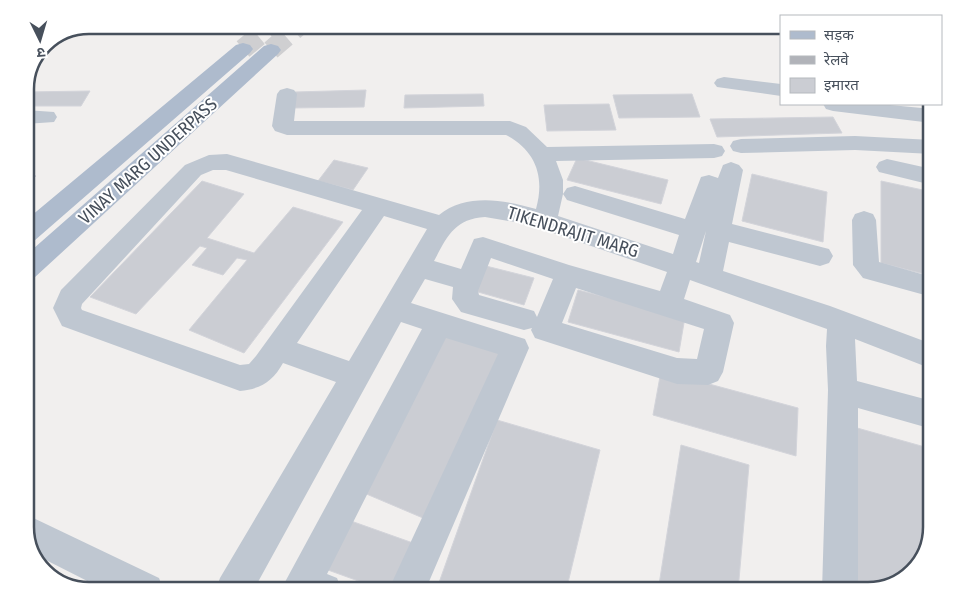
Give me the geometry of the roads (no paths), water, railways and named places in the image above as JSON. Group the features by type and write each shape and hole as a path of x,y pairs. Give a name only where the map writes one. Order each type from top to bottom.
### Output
{"main road":[{"name":"VINAY MARG UNDERPASS","path":"34,227 242,50"},
{"name":"VINAY MARG UNDERPASS","path":"34,263 271,50"}],"street":[{"path":"724,83 780,90"},
{"path":"287,94 283,126 287,128 510,128 520,132 536,146 546,164 552,188 545,220"},
{"path":"832,105 855,143"},
{"path":"839,105 923,115"},
{"path":"34,117 46,117"},
{"path":"741,146 855,143 923,147"},
{"path":"540,154 714,151"},
{"path":"378,206 277,348 263,371 254,377 240,378 72,318 67,308 71,298 193,170 209,163 226,162 378,206 443,225"},
{"path":"886,167 923,175"},
{"path":"709,276 731,170"},
{"path":"669,306 708,183"},
{"path":"575,194 694,230"},
{"name":"TIKENDRAJIT MARG","path":"238,582 440,228 457,214 475,209 492,208 545,220 682,266 923,354"},
{"path":"864,220 866,265 872,272 923,284"},
{"path":"718,230 820,256"},
{"path":"524,319 471,304 466,299 465,291 482,246 559,271"},
{"path":"419,267 468,282"},
{"path":"568,275 669,306 720,323 708,372 677,371 545,330 568,275"},
{"path":"395,309 515,348 410,582"},
{"path":"840,582 843,390 840,346 842,323"},
{"path":"303,582 439,324"},
{"path":"277,348 355,376"},
{"path":"843,390 923,412"},
{"path":"35,536 124,582"}],"tunnel":[{"path":"243,49 261,34"},
{"path":"271,50 290,34"}]}
